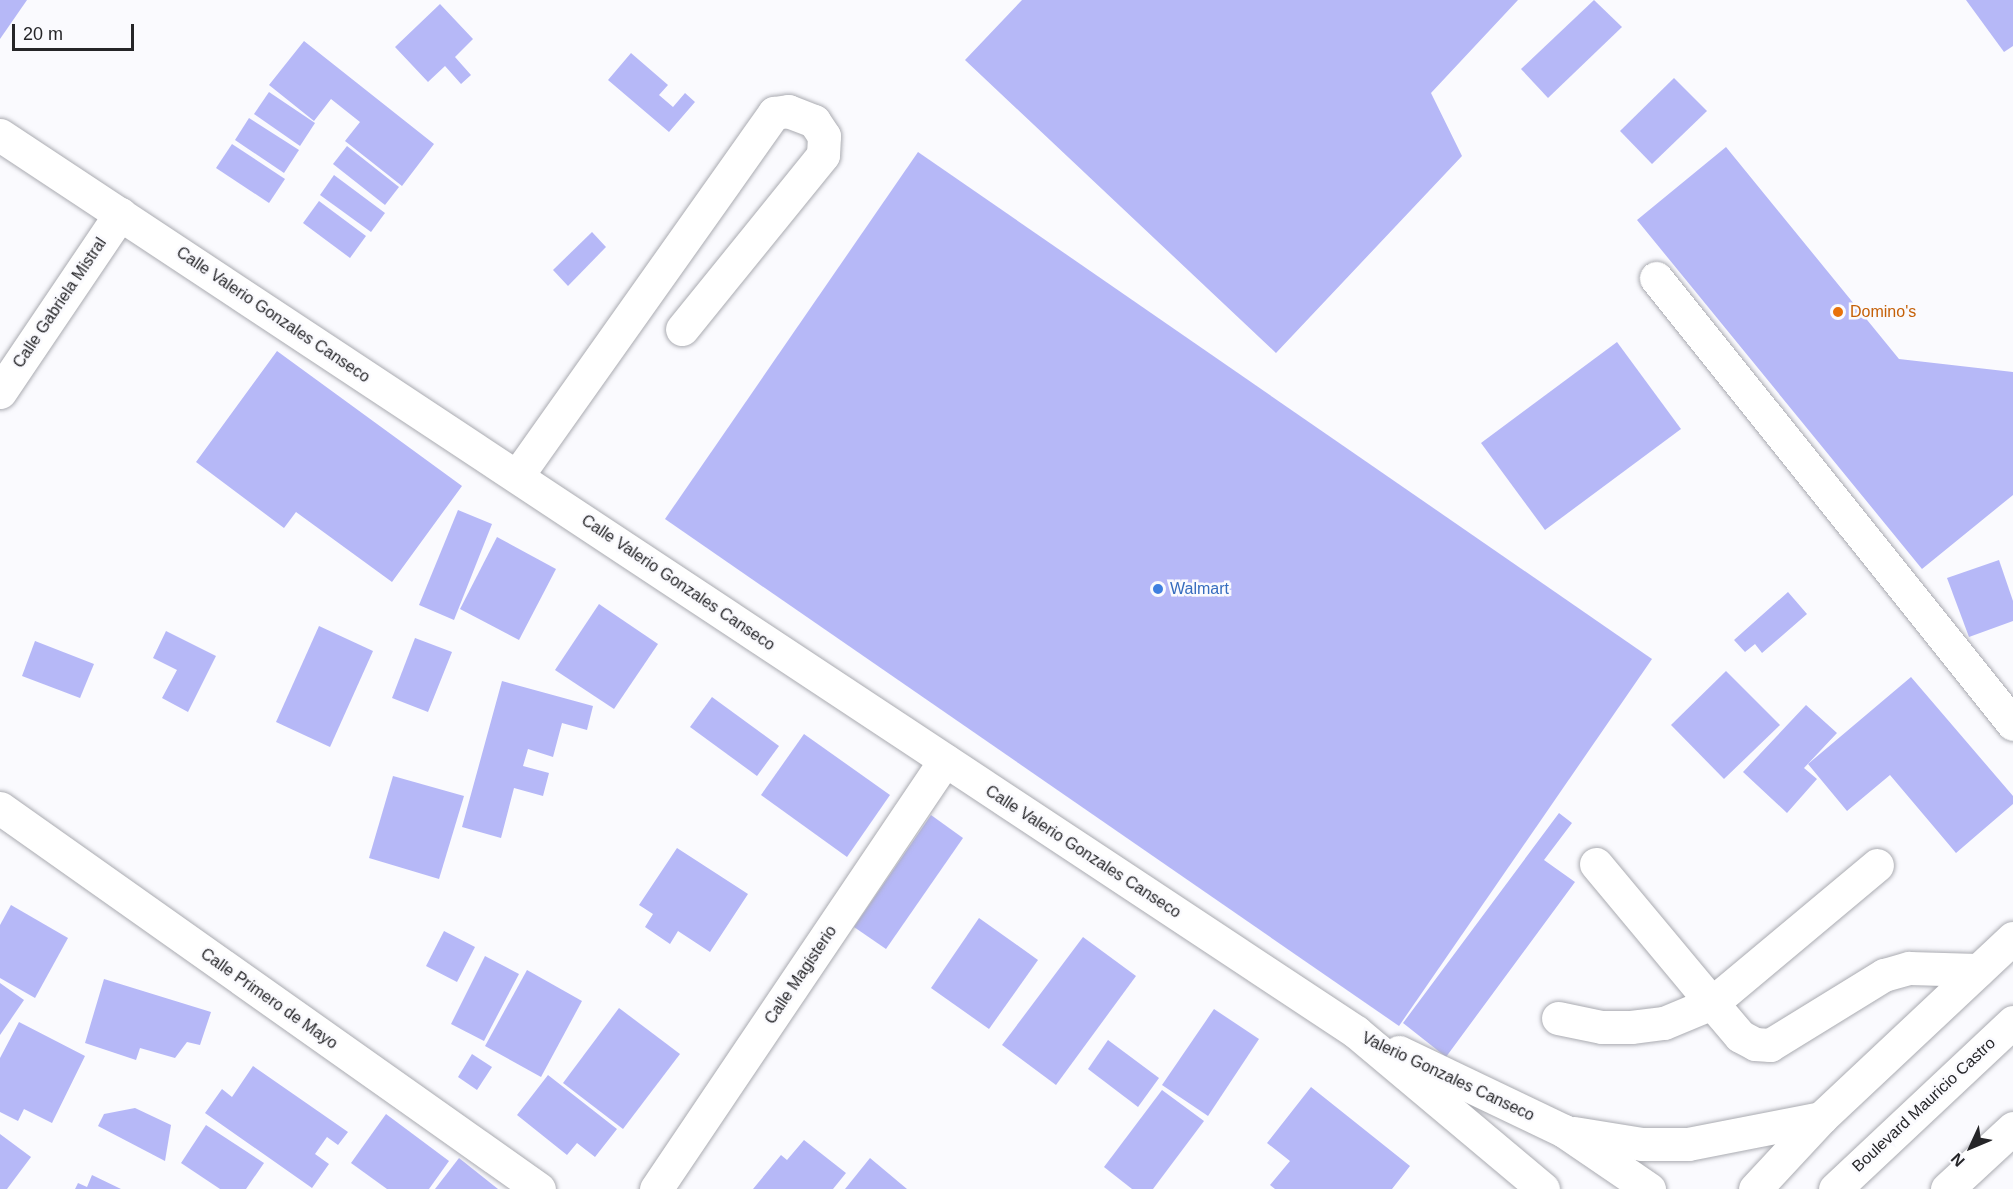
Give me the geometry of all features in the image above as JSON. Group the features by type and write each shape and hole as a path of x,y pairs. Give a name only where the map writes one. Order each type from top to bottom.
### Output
{"street":[{"path":"517,476 774,113 788,111 814,121 824,136 823,155 682,329"},
{"name":"Calle Valerio Gonzales Canseco","path":"0,135 1356,1032"},
{"name":"Calle Gabriela Mistral","path":"0,392 120,214"},
{"path":"1656,278 2013,724"},
{"name":"Calle Magisterio","path":"656,1189 945,760"},
{"name":"Calle Primero de Mayo","path":"0,808 538,1189"},
{"path":"1596,864 1740,1036 1755,1044 1770,1045 1884,975 1910,968 1978,970"},
{"path":"1558,1018 1602,1028 1631,1027 1664,1023 1712,1003 1877,865"},
{"path":"1755,1189 1821,1118 2013,938"},
{"name":"Boulevard Mauricio Castro","path":"1835,1189 2013,1022"},
{"name":"Valerio Gonzales Canseco","path":"1356,1032 1564,1131 1649,1189"},
{"name":"Valerio Gonzales Canseco","path":"1356,1032 1543,1189"},
{"path":"1564,1131 1642,1144 1688,1144 1821,1118"},
{"path":"1947,1189 2013,1128"}],"building":[{"path":"0,0 27,0 0,39"},
{"path":"1022,0 1518,0 1431,93 1462,156 1276,353 965,60"},
{"path":"1594,0 1622,27 1548,98 1521,69"},
{"path":"1966,0 2013,0 2013,46 2004,52"},
{"path":"440,4 473,39 455,57 471,75 461,84 445,66 428,82 395,47"},
{"path":"304,41 434,144 402,186 345,141 360,122 331,99 314,121 269,85"},
{"path":"631,53 668,85 659,95 673,107 685,93 695,102 669,132 608,80"},
{"path":"1674,78 1707,111 1652,164 1620,131"},
{"path":"269,92 315,123 300,146 254,114"},
{"path":"249,118 299,150 284,173 235,140"},
{"path":"232,144 285,179 269,203 216,168"},
{"path":"347,146 399,187 385,205 333,164"},
{"path":"1726,147 1899,359 2013,372 2013,495 1922,569 1637,220"},
{"name":"Walmart","path":"918,152 1652,659 1399,1026 665,519"},
{"path":"334,175 385,213 371,232 320,195"},
{"path":"319,201 366,236 350,258 303,223"},
{"path":"592,232 606,247 568,286 553,270"},
{"path":"1617,342 1681,429 1545,530 1481,443"},
{"path":"277,351 462,486 392,582 296,512 284,528 196,462"},
{"path":"458,510 492,524 454,620 419,605"},
{"path":"497,537 556,569 519,640 460,609"},
{"path":"1999,560 2013,601 2013,621 1969,637 1947,578"},
{"path":"1788,592 1807,614 1762,653 1755,644 1745,652 1734,640"},
{"path":"599,604 658,644 614,709 555,670"},
{"path":"319,626 373,651 330,747 276,722"},
{"path":"166,631 216,656 188,712 162,698 177,670 153,658"},
{"path":"415,638 452,652 428,712 392,698"},
{"path":"35,641 94,664 80,698 22,676"},
{"path":"1726,671 1780,725 1724,779 1671,725"},
{"path":"1911,677 2013,796 2013,804 1956,853 1890,775 1847,811 1808,764"},
{"path":"502,681 593,706 587,730 562,723 553,757 528,749 523,766 549,773 543,796 514,788 501,838 462,827"},
{"path":"712,697 779,746 757,776 690,727"},
{"path":"1806,705 1837,733 1804,768 1817,779 1787,813 1743,772"},
{"path":"804,734 890,795 847,857 761,795"},
{"path":"393,776 464,796 439,879 369,858"},
{"path":"1559,813 1572,823 1544,860 1575,882 1446,1057 1403,1023"},
{"path":"931,815 963,838 886,949 854,927"},
{"path":"677,848 748,894 710,952 678,931 670,944 645,927 653,914 639,905"},
{"path":"11,905 68,938 35,998 0,978 0,925"},
{"path":"979,918 1038,960 989,1029 931,988"},
{"path":"444,931 475,947 457,982 426,966"},
{"path":"1083,937 1136,976 1056,1085 1002,1045"},
{"path":"485,956 519,974 484,1041 451,1024"},
{"path":"527,970 582,1001 541,1077 485,1046"},
{"path":"104,979 211,1012 200,1045 187,1042 175,1058 140,1048 136,1060 85,1043"},
{"path":"0,983 24,1000 0,1035"},
{"path":"619,1008 680,1054 623,1129 563,1083"},
{"path":"1214,1009 1259,1039 1208,1116 1162,1085"},
{"path":"19,1022 85,1056 52,1123 24,1109 18,1121 0,1112 0,1058"},
{"path":"1108,1040 1159,1078 1138,1107 1088,1069"},
{"path":"472,1054 492,1067 477,1090 458,1077"},
{"path":"253,1066 348,1132 338,1145 327,1137 315,1154 329,1164 312,1188 205,1113 222,1089 232,1097"},
{"path":"548,1075 617,1129 595,1157 577,1143 567,1155 517,1115"},
{"path":"1311,1087 1410,1166 1392,1189 1275,1189 1270,1185 1290,1161 1267,1143"},
{"path":"1162,1090 1204,1121 1153,1189 1132,1189 1104,1167"},
{"path":"135,1108 171,1125 165,1161 98,1126 104,1114"},
{"path":"386,1114 449,1161 429,1189 387,1189 351,1163"},
{"path":"206,1125 264,1163 246,1189 220,1189 181,1163"},
{"path":"0,1134 31,1157 7,1189 0,1189"},
{"path":"804,1140 846,1173 833,1189 753,1189 781,1155 787,1160"},
{"path":"459,1158 498,1189 435,1189"},
{"path":"870,1158 907,1189 845,1189"},
{"path":"92,1175 121,1189 75,1189 78,1183 87,1187"}],"place":[{"name":"Domino's","path":"1838,312"},
{"name":"Walmart","path":"1158,589"}]}
